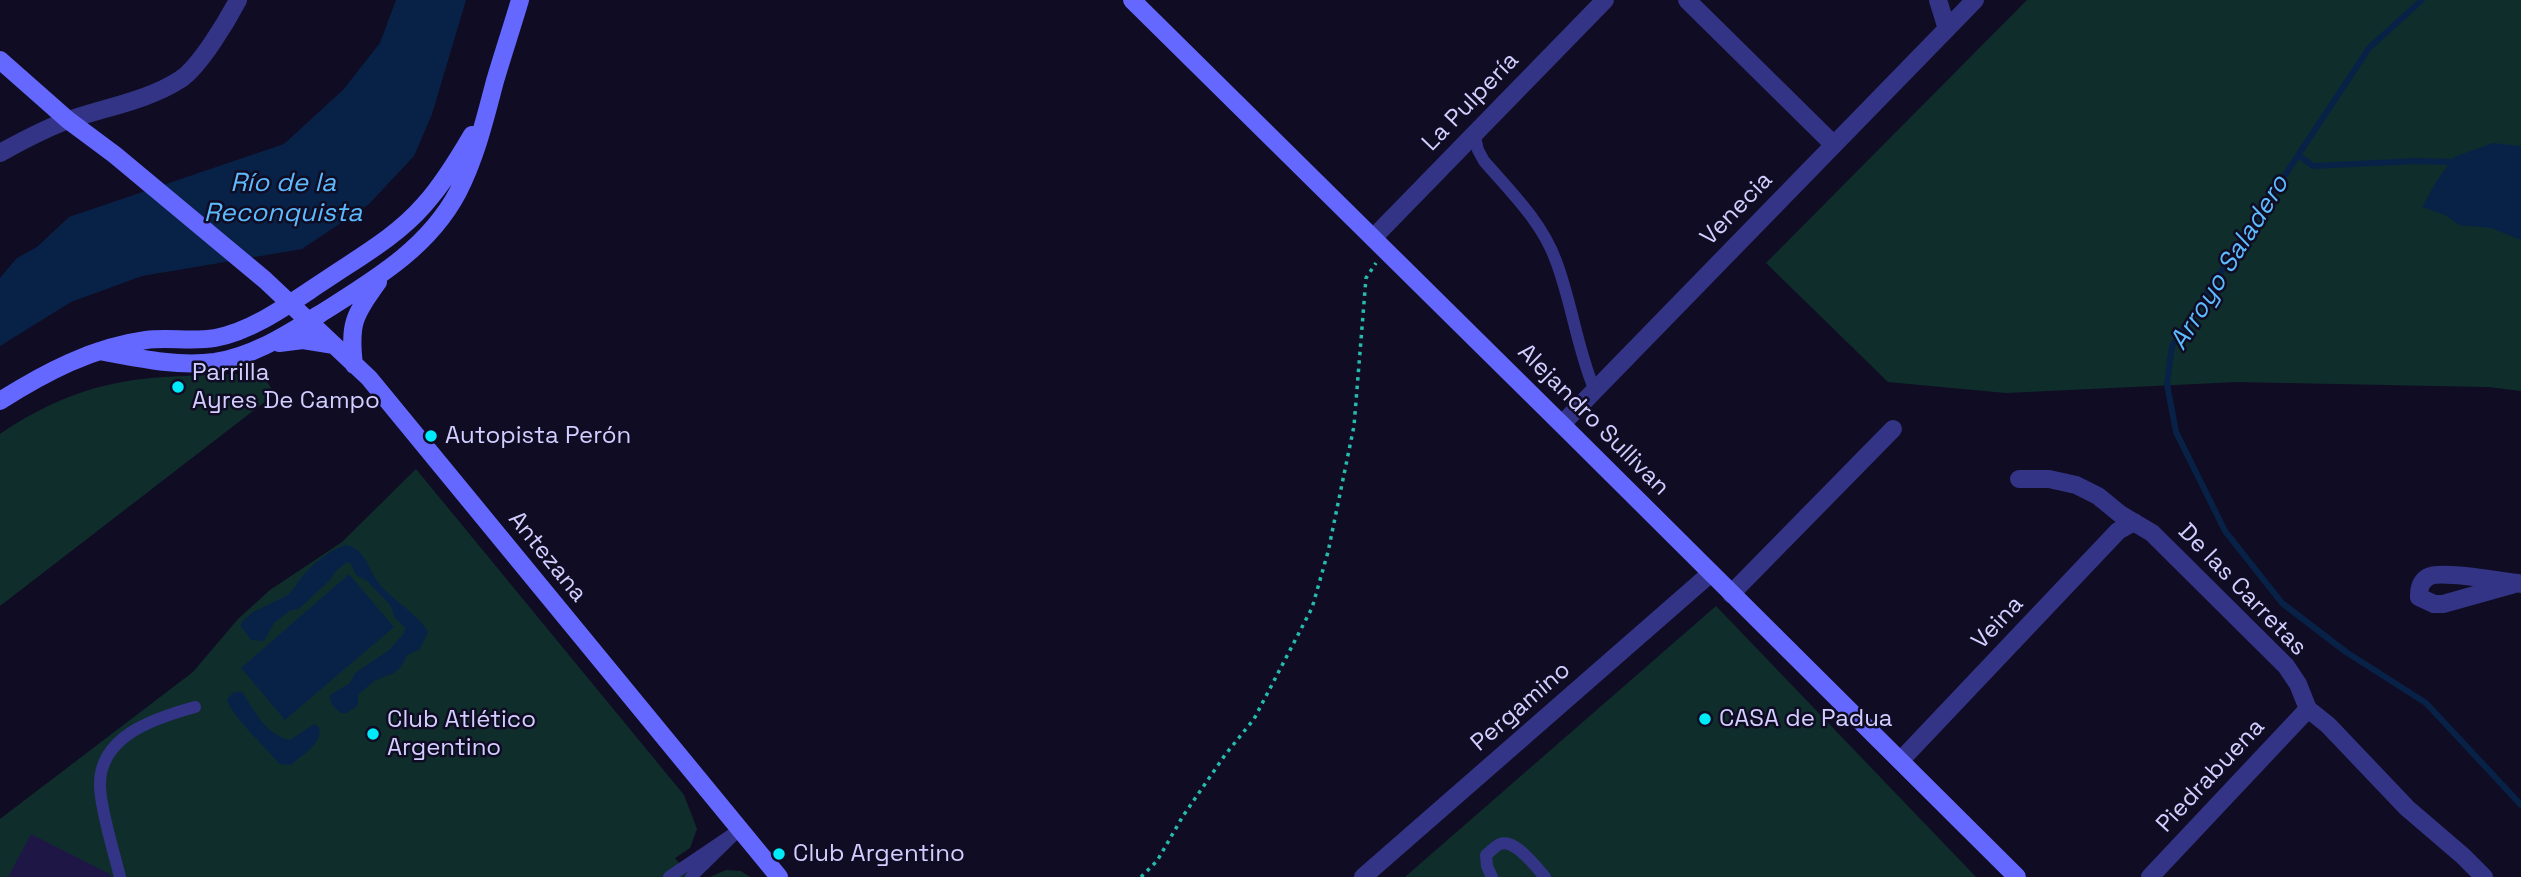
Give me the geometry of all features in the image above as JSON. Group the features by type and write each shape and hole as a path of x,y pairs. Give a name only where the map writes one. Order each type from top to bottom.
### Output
{"street":[{"path":"0,153 68,120 151,94 183,78 225,24 238,0"},
{"path":"269,345 384,273 438,223 457,194 478,142 520,0"},
{"name":"Alejandro Sullivan","path":"1132,0 1563,423 1731,594 2017,877"},
{"name":"La Pulpería","path":"1378,244 1474,133 1605,0"},
{"path":"1687,0 1833,144"},
{"path":"1938,0 1947,29"},
{"name":"Venecia","path":"1563,423 1975,0"},
{"name":"Antezana","path":"0,60 68,120 115,155 265,280 369,378 779,877"},
{"path":"0,401 32,380 99,351 150,339 215,338 240,331 290,303 381,244 410,219 439,187 488,106"},
{"path":"354,365 352,345 355,315 384,273"},
{"path":"99,351 192,364 218,362 269,345 303,340 334,345"},
{"path":"1731,594 1894,429"},
{"name":"De las Carretas","path":"2019,479 2049,479 2076,485 2098,496 2152,533 2286,666 2298,684 2308,709 2328,725 2407,808 2484,877"},
{"name":"Veina","path":"1901,761 2118,531 2134,522"},
{"name":"Pergamino","path":"1363,877 1711,573"},
{"name":"Piedrabuena","path":"2150,877 2308,709"}],"lane":[{"path":"1474,133 1484,161 1535,220 1552,250 1587,372 1595,391"},
{"path":"120,877 100,789 101,773 121,739 131,731 169,714 195,707"},
{"path":"669,877 740,829"},
{"path":"691,877 740,829"},
{"path":"1492,877 1486,855 1500,844 1510,843 1545,877"}],"path":[{"path":"1141,877 1157,861 1183,816 1225,755 1255,719 1312,608 1328,552 1354,426 1366,278 1378,244"}],"green space":[{"path":"2027,0 2521,0 2521,391 2488,387 2237,382 2006,393 1888,382 1766,263"},
{"path":"261,373 275,394 0,606 0,434 56,402 101,387 152,378"},
{"name":"Club Atlético Argentino","path":"416,469 684,795 697,829 690,848 675,858 690,877 0,877 0,819 193,672 238,619 270,590 342,542"},
{"name":"CASA de Padua","path":"1716,606 1976,877 1405,877"},
{"path":"726,870 741,871 750,877 710,877"}],"water":[{"name":"Río de la Reconquista","path":"396,0 466,0 432,114 414,156 369,204 302,249 142,276 71,302 0,346 0,278 17,258 37,247 69,217 284,144 343,90 380,43"},
{"path":"2493,143 2521,146 2521,240 2491,228 2459,225 2445,215 2422,207 2454,157"},
{"path":"346,545 357,549 380,584 423,624 428,632 420,649 407,655 401,667 394,673 374,681 358,695 358,705 347,713 341,713 331,703 330,695 350,683 355,673 389,650 404,633 405,628 395,618 390,605 367,581 356,575 351,564 347,562 336,571 299,609 291,610 274,623 264,641 251,640 240,625 256,610 289,593 321,558"},
{"path":"349,574 394,627 285,720 241,668"},
{"path":"234,692 242,692 267,727 281,737 290,740 314,724 319,727 315,744 291,765 279,764 229,705 227,699"}],"building":[{"path":"31,834 110,874 111,877 8,877"}],"waterway":[{"name":"Arroyo Saladero","path":"2422,0 2369,48 2172,346 2167,384 2176,432 2225,531 2282,603 2346,652 2426,703 2521,805"},
{"path":"2298,155 2313,166 2451,162"}],"place":[{"name":"Parrilla Ayres De Campo","path":"178,387"},
{"name":"Autopista Perón","path":"431,436"},
{"name":"CASA de Padua","path":"1705,719"},
{"name":"Club Atlético Argentino","path":"373,734"},
{"name":"Club Argentino","path":"779,854"}]}
